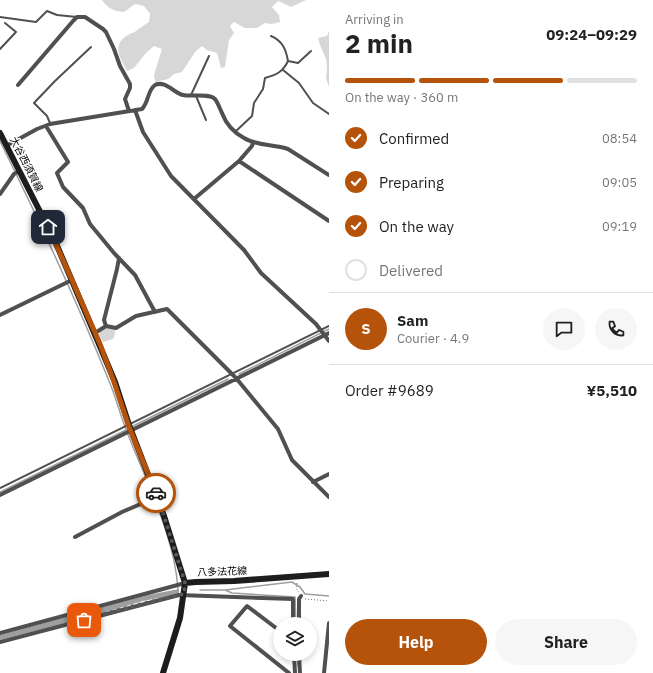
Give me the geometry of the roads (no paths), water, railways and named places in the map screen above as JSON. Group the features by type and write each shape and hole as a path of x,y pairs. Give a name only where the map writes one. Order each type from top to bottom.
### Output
{"main road":[{"name":"大谷西須賀線","path":"0,133 55,241 95,333 157,497 185,583"},
{"name":"八多法花線","path":"163,673 180,618 185,583 329,574"}],"street":[{"path":"18,85 77,16 85,17 103,28 114,48 120,66 130,84 130,88 125,99 128,111"},
{"path":"6,146 37,129 48,125 142,109 146,105 150,91 156,85 161,84 166,85 176,93 194,96 211,96 216,100 228,126 245,139 253,142 281,146 329,175"},
{"path":"135,110 143,132 171,176 244,250 261,272 324,332 329,341"},
{"path":"48,125 68,162 57,173 63,187 83,208 90,224 135,275 155,312"},
{"path":"194,199 239,161 252,146 253,142"},
{"path":"239,161 329,221"},
{"path":"0,194 14,174 19,171"},
{"path":"106,326 104,320 119,258"},
{"path":"0,315 72,280"},
{"path":"95,333 106,326 116,328 136,316 167,309 236,378 278,429 292,460 329,497"},
{"path":"0,495 130,428 236,378 324,332"},
{"path":"313,482 329,474"},
{"path":"75,537 122,512 157,497"},
{"path":"0,633 185,583"},
{"path":"0,642 133,606 184,594 293,599 293,617"},
{"path":"299,617 299,599 301,596"},
{"path":"273,626 247,606 230,626 273,660"},
{"path":"324,673 329,623"},
{"path":"274,661 289,673"},
{"path":"294,661 295,673"},
{"path":"299,661 300,673"}],"lane":[{"path":"0,17 36,22 47,11 57,15 77,16"},
{"path":"0,48 16,32 5,23"},
{"path":"236,132 252,116 254,103 263,89 266,78 278,74 288,61 283,44 271,36"},
{"path":"48,125 47,116 34,102 91,47"},
{"path":"288,61 298,63 311,51"},
{"path":"206,120 194,96 209,56"},
{"path":"283,69 299,83 313,103 329,114"},
{"path":"0,488 130,428 232,374 324,332 329,326"}],"waterway":[{"path":"0,141 57,260 84,320 111,387 166,530 176,570 178,590"},
{"path":"239,374 329,329"},
{"path":"131,427 228,379"},
{"path":"0,492 126,430"},
{"path":"200,590 225,590 292,582 300,587 305,594 329,596"},
{"path":"225,590 232,593 295,597 296,617"},
{"path":"298,661 298,666"}]}
